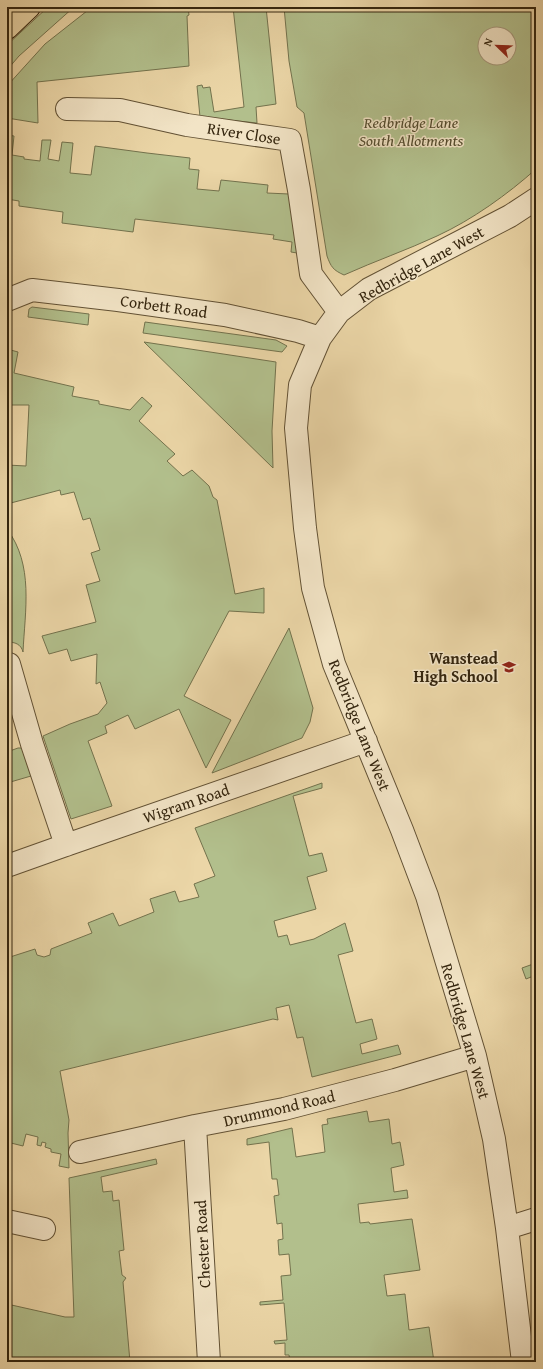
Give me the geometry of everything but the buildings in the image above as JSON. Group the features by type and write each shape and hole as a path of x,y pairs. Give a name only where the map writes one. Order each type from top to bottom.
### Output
{"highway":[{"path":"7,28 29,7"}],"street":[{"name":"River Close","path":"67,109 120,110 187,124 290,140 311,274 339,312"},
{"name":"Redbridge Lane West","path":"523,1362 507,1228 494,1139 475,1056 427,896 402,830 334,664 313,588 305,528 296,428 300,385 320,338 339,312 369,289 510,216 536,199"},
{"name":"Corbett Road","path":"7,300 32,290 118,300 225,315 298,331 320,338"},
{"path":"9,664 32,744 66,844"},
{"name":"Wigram Road","path":"7,866 66,844 366,741"},
{"name":"Drummond Road","path":"80,1152 284,1108 395,1080 475,1056"},
{"name":"Chester Road","path":"196,1126 209,1362"},
{"path":"507,1228 536,1219"},
{"path":"7,1221 44,1229"}],"green space":[{"path":"48,7 74,7 19,56 7,70 7,45"},
{"path":"92,7 188,7 189,66 37,82 38,123 7,118 7,86 45,44"},
{"path":"233,7 266,7 276,104 256,107 257,123 200,117 197,86 202,85 203,88 210,87 214,112 244,107"},
{"name":"Redbridge Lane South Allotments","path":"284,7 536,7 536,169 514,188 489,206 450,230 344,275 333,268 327,256 304,113 297,107 289,61"},
{"path":"7,135 14,136 12,155 24,157 24,159 40,161 42,140 51,140 48,159 59,161 62,142 73,143 70,173 91,175 95,146 190,158 189,169 199,170 197,189 219,191 221,180 268,185 267,193 289,194 297,253 291,252 292,242 273,239 274,235 135,219 133,232 62,223 63,212 19,206 19,201 7,199"},
{"path":"32,307 89,314 88,325 28,317 29,309"},
{"path":"145,322 276,340 287,346 282,352 143,333"},
{"path":"144,342 276,362 272,431 273,468"},
{"path":"7,349 18,352 14,373 74,387 72,396 99,401 99,404 130,410 142,397 152,406 139,421 175,454 167,461 183,476 192,470 209,486 213,497 217,500 235,594 264,588 264,613 229,611 184,696 231,720 206,768 179,709 135,729 128,715 105,726 107,733 88,741 112,806 71,819 43,736 98,714 107,703 100,682 96,684 97,654 71,661 67,649 49,654 42,636 96,622 86,585 100,581 91,553 100,550 90,518 83,520 74,492 61,495 60,490 7,504 7,465 26,466 29,405 7,405"},
{"path":"7,529 16,543 21,558 26,588 23,652 21,647 17,644 7,642"},
{"path":"289,628 313,708 310,722 302,738 212,773"},
{"path":"22,748 31,776 7,783 7,752"},
{"path":"322,783 322,788 293,796 309,856 322,853 327,871 307,877 316,909 274,921 278,937 287,935 290,945 314,939 345,923 353,951 338,955 356,1023 372,1019 377,1039 360,1044 362,1054 398,1045 401,1054 312,1077 303,1037 297,1038 289,1005 276,1008 278,1020 273,1019 60,1071 69,1120 69,1168 59,1166 61,1154 51,1152 51,1149 45,1147 46,1143 42,1142 41,1146 37,1145 38,1137 26,1134 23,1146 7,1142 7,958 35,949 37,955 44,957 50,955 51,949 92,933 88,923 113,913 119,926 154,912 150,899 175,891 179,902 199,897 194,884 215,876 195,828"},
{"path":"536,963 536,975 526,979 522,968"},
{"path":"367,1111 369,1122 389,1119 392,1144 400,1142 404,1165 391,1168 394,1192 407,1190 408,1198 358,1204 360,1223 369,1222 370,1224 412,1219 420,1270 384,1275 387,1296 405,1294 409,1330 429,1327 434,1362 290,1362 289,1355 285,1355 285,1343 275,1344 274,1341 287,1340 284,1303 260,1305 260,1302 283,1300 281,1276 291,1275 289,1254 279,1255 278,1240 283,1239 282,1223 277,1224 274,1196 279,1195 277,1179 272,1179 269,1142 247,1145 247,1139 292,1128 296,1157 325,1152 322,1125 328,1124 327,1119"},
{"path":"156,1159 157,1164 101,1177 103,1192 112,1191 113,1201 119,1200 124,1250 119,1251 122,1275 126,1278 123,1282 130,1362 7,1362 7,1304 65,1317 74,1317 69,1178"}],"place":[{"name":"Wanstead High School","path":"509,667"}]}
